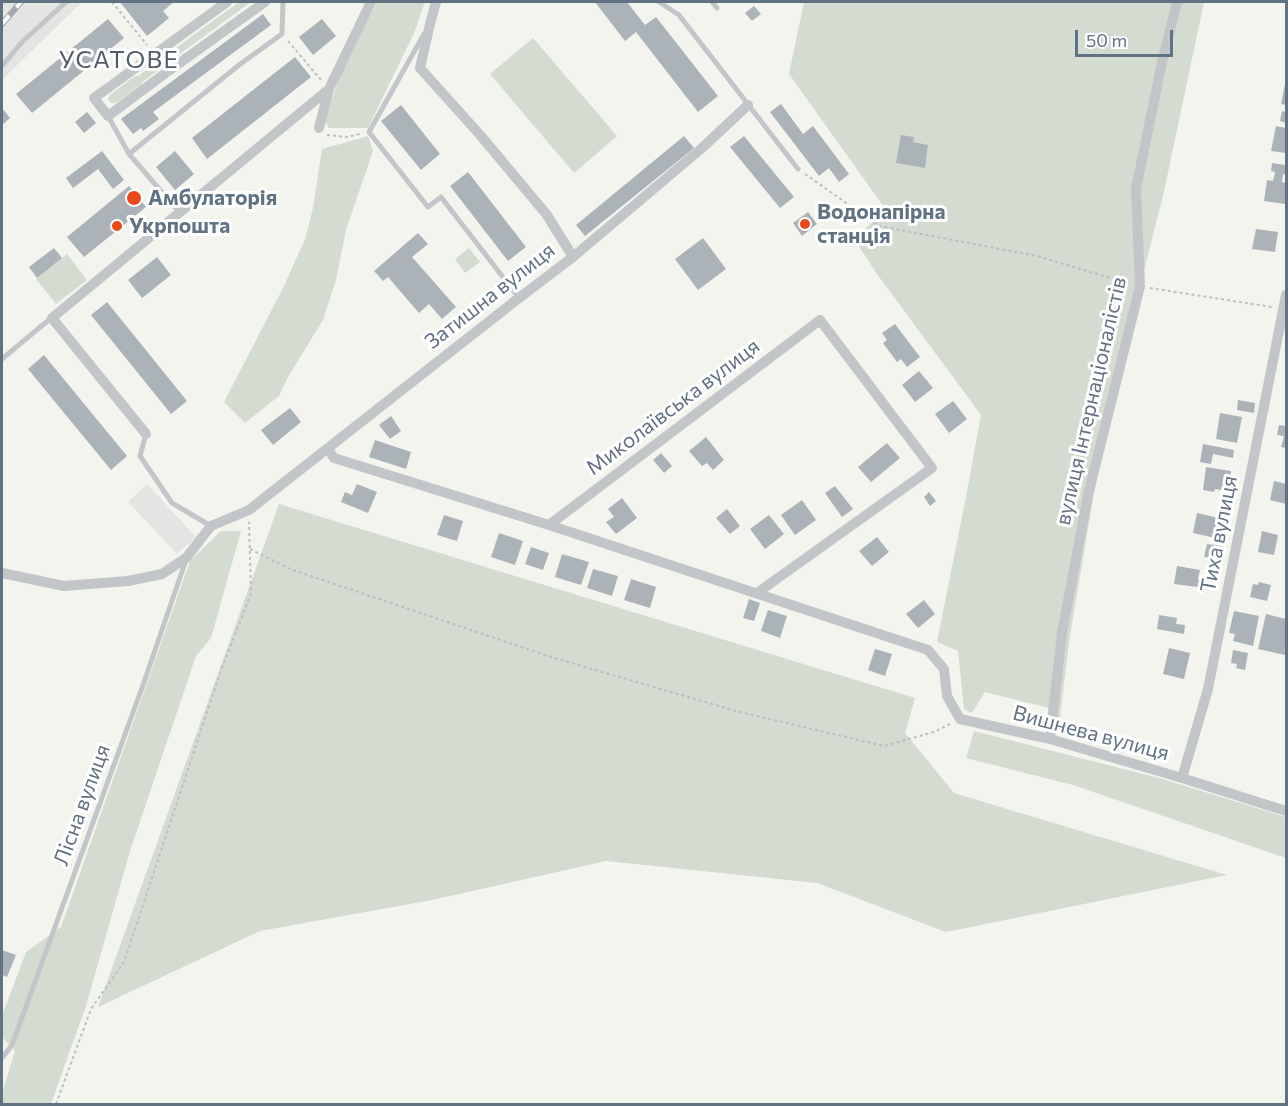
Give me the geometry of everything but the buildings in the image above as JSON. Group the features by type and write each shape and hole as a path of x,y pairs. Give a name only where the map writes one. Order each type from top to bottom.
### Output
{"street":[{"path":"227,2 94,98 108,116 265,2"},
{"path":"319,129 329,89 370,2"},
{"path":"436,2 420,68 547,215 573,257"},
{"name":"вулиця Інтернаціоналістів","path":"1050,739 1062,633 1088,495 1140,286 1136,189 1162,62 1177,2"},
{"path":"146,434 52,318 329,89"},
{"name":"Затишна вулиця","path":"211,526 249,510 573,257 702,148 748,105"},
{"name":"Тиха вулиця","path":"1182,778 1208,689 1287,295"},
{"name":"Миколаївська вулиця","path":"549,525 820,320 932,468 757,593"},
{"path":"328,448 334,458 549,525 928,650 944,669 947,696 960,719"},
{"path":"2,573 64,586 128,581 162,574 186,558 211,526"},
{"name":"Вишнева вулиця","path":"960,719 1050,739 1287,811"}],"lane":[{"path":"2,66 22,42 66,2"},
{"path":"129,154 239,65 282,34 283,2"},
{"path":"659,2 679,15 798,169"},
{"path":"712,2 717,8"},
{"path":"430,24 369,132 428,207 441,197 519,298"},
{"path":"108,116 129,154 180,213"},
{"path":"2,359 52,318"},
{"path":"146,434 140,456 172,503 211,526"},
{"name":"Лісна вулиця","path":"2,1059 12,1045 143,685 186,558"}],"path":[{"path":"112,2 155,55"},
{"path":"282,34 329,89"},
{"path":"319,129 325,135 347,137 369,132"},
{"path":"798,169 879,226 1037,256 1140,286 1284,308"},
{"path":"56,1104 91,1009 124,962 221,670 251,594 249,510"},
{"path":"250,549 290,569 540,653 736,711 884,746 934,732 960,719"}],"shaded area":[{"path":"2,2 82,2 2,80"},
{"path":"239,2 251,2 166,64 162,58"},
{"path":"377,2 425,2 415,31 368,128 329,128 324,120 341,74"},
{"path":"804,2 1204,2 1163,196 1096,481 1069,642 1058,734 1045,730 1049,708 985,692 972,713 964,709 958,651 937,642 981,415 877,274 854,239 886,210 789,74"},
{"path":"533,38 617,136 574,173 490,74"},
{"path":"155,64 159,70 116,103 111,103 108,99 110,95"},
{"path":"368,136 373,151 346,230 336,280 323,320 279,396 245,423 224,402 284,286 305,239 313,208 322,149"},
{"path":"469,248 480,262 465,273 455,259"},
{"path":"67,254 87,280 56,304 36,279"},
{"path":"147,484 196,537 177,554 128,502"},
{"path":"279,504 915,698 905,733 954,793 1227,875 946,932 817,883 606,861 432,900 260,931 98,1007"},
{"path":"221,531 241,531 211,638 196,656 130,851 86,1006 51,1104 2,1104 2,1093 15,1051 2,1037 2,1016 26,952 61,927 190,561"},
{"path":"974,731 1159,778 1286,817 1286,858 1073,785 966,758"}],"railway":[{"path":"2,24 21,2"}],"place":[{"name":"Амбулаторія","path":"134,198"},
{"name":"Водонапірна станція","path":"805,224"},
{"name":"Укрпошта","path":"117,226"}],"district":[{"name":"УСАТОВЕ","path":"119,60"}]}
